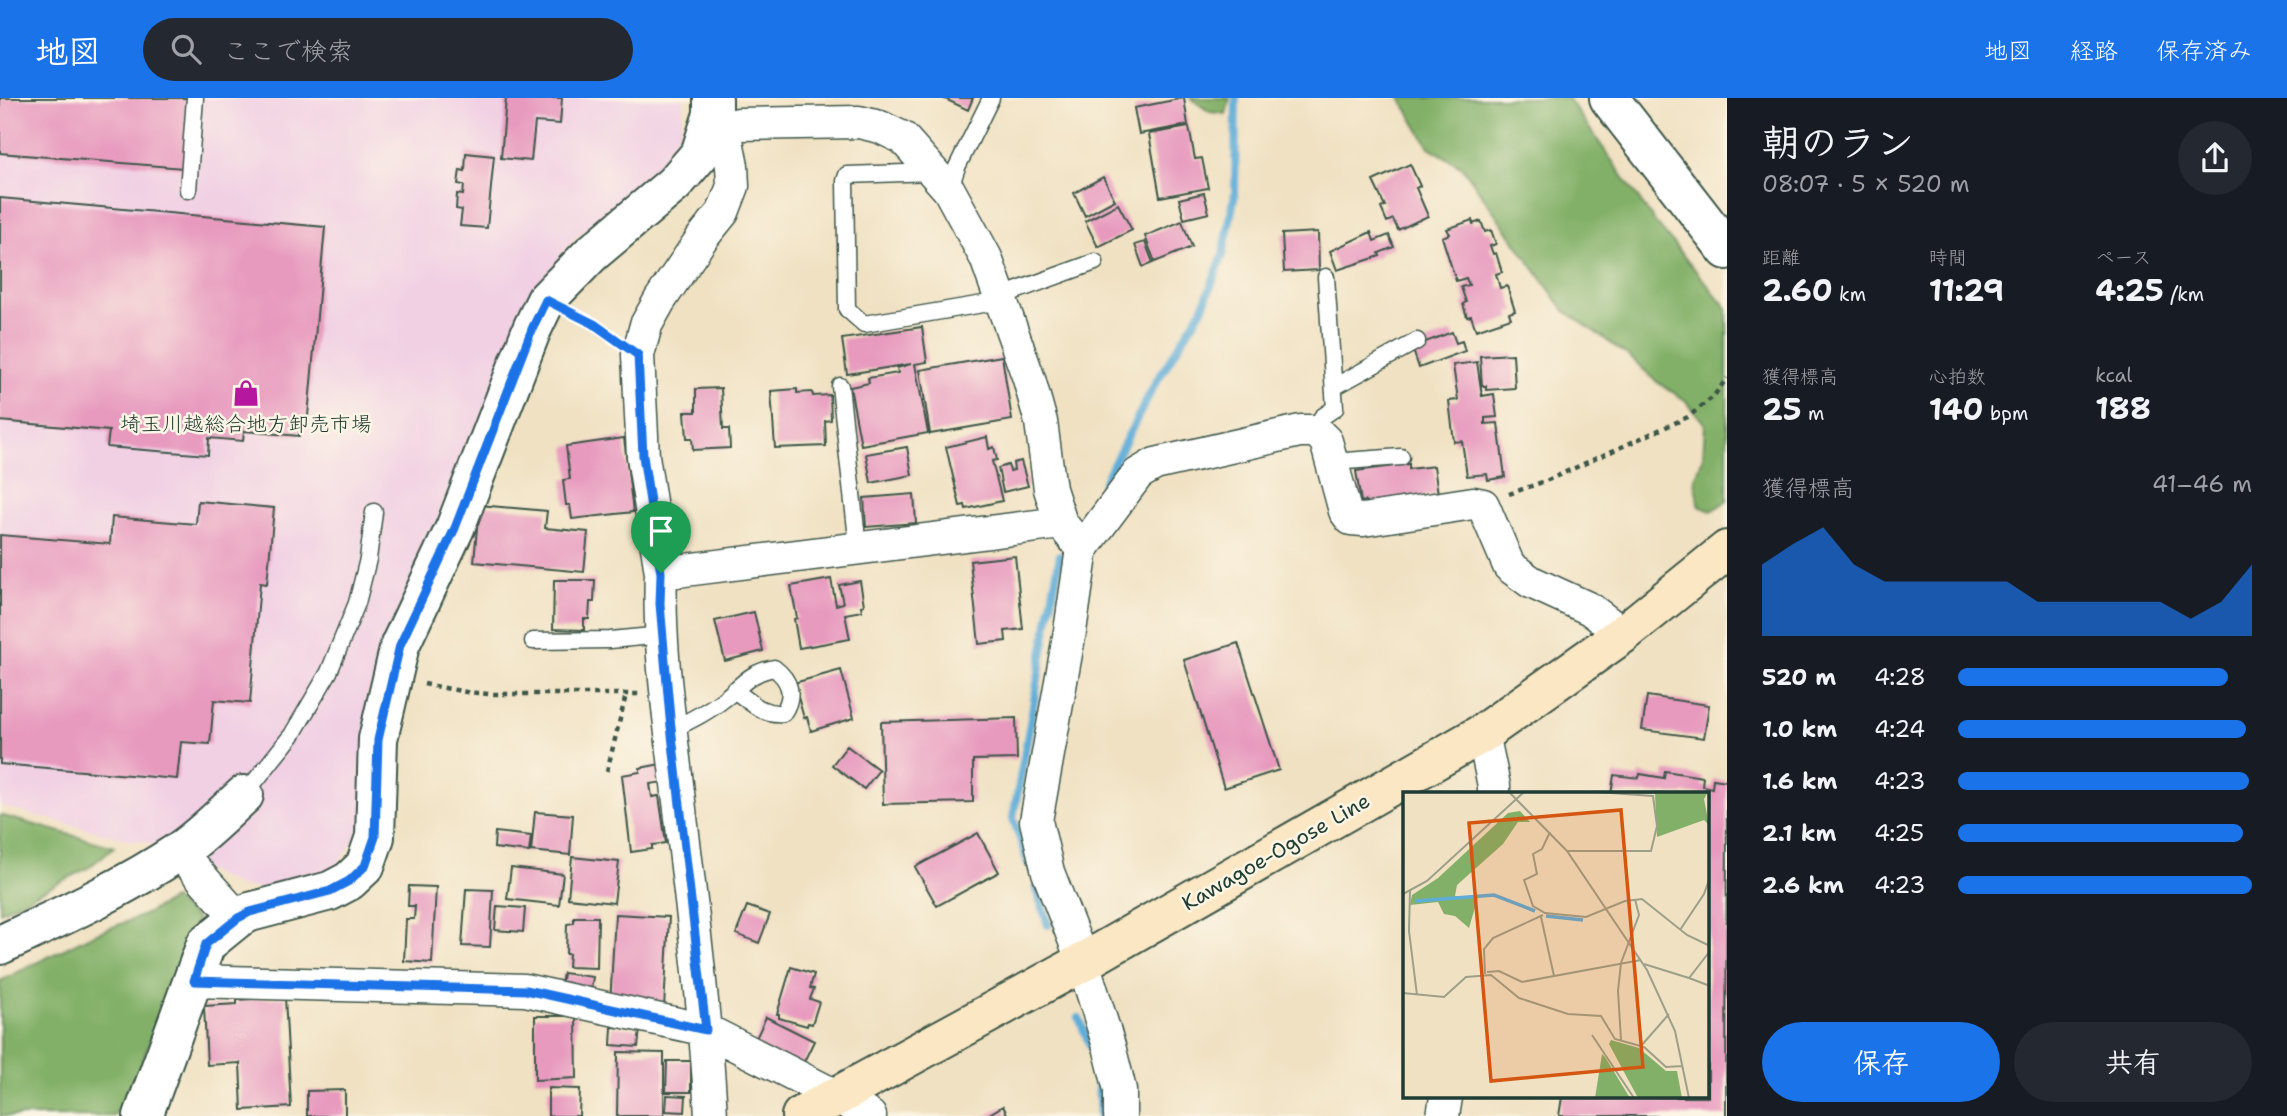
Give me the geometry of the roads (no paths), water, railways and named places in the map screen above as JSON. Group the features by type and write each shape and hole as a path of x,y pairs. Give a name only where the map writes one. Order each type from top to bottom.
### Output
{"main road":[{"name":"Kawagoe-Ogose Line","path":"801,1116 1083,962 1483,733 1623,634 1727,550"}],"street":[{"path":"1609,98 1727,250"},
{"path":"717,114 738,124 859,122 880,127 903,138 941,181 986,258 1029,379 1041,422 1050,489 1061,523 1082,549"},
{"path":"147,1115 206,944 238,918 250,912 330,891 349,881 365,866 375,837 378,740 400,645 455,528 532,329 546,300 591,254 674,184 700,154 717,114"},
{"path":"711,1116 706,1030 671,730 660,604 661,573 643,456 638,355 646,326 660,300 691,252 723,212 733,186 732,166 717,114"},
{"path":"1121,1116 1119,1090 1109,1046 1083,962 1048,872 1036,821 1082,549 1138,474 1155,464 1300,431 1316,431 1326,440 1345,511 1351,519 1363,520 1473,503 1483,505 1508,566 1531,582 1590,609 1623,634"},
{"path":"661,573 1061,523"},
{"path":"1483,733 1494,792"},
{"path":"0,945 78,909 178,851 244,795"},
{"path":"178,851 238,918"},
{"path":"194,981 526,990 706,1030 870,1116"},
{"path":"1443,1116 1446,1098"}],"lane":[{"path":"188,190 195,98"},
{"path":"991,98 957,167 941,181 847,176 847,309 864,324 1000,299 1095,262"},
{"path":"1316,431 1322,417 1335,408 1326,277"},
{"path":"1334,387 1417,341"},
{"path":"840,386 858,547"},
{"path":"1332,462 1401,457"},
{"path":"244,795 292,735 329,672 357,603 368,559 374,512"},
{"path":"533,641 610,640 663,635"},
{"path":"671,730 696,717 734,690"}],"waterway":[{"path":"1103,484 1156,382 1202,309 1223,255 1235,194 1236,98"},
{"path":"1028,863 1013,818 1060,555"},
{"path":"1036,887 1048,925"},
{"path":"1079,1018 1097,1063 1100,1116"}],"place":[{"name":"埼玉川越総合地方卸売市場","path":"246,393"}]}
